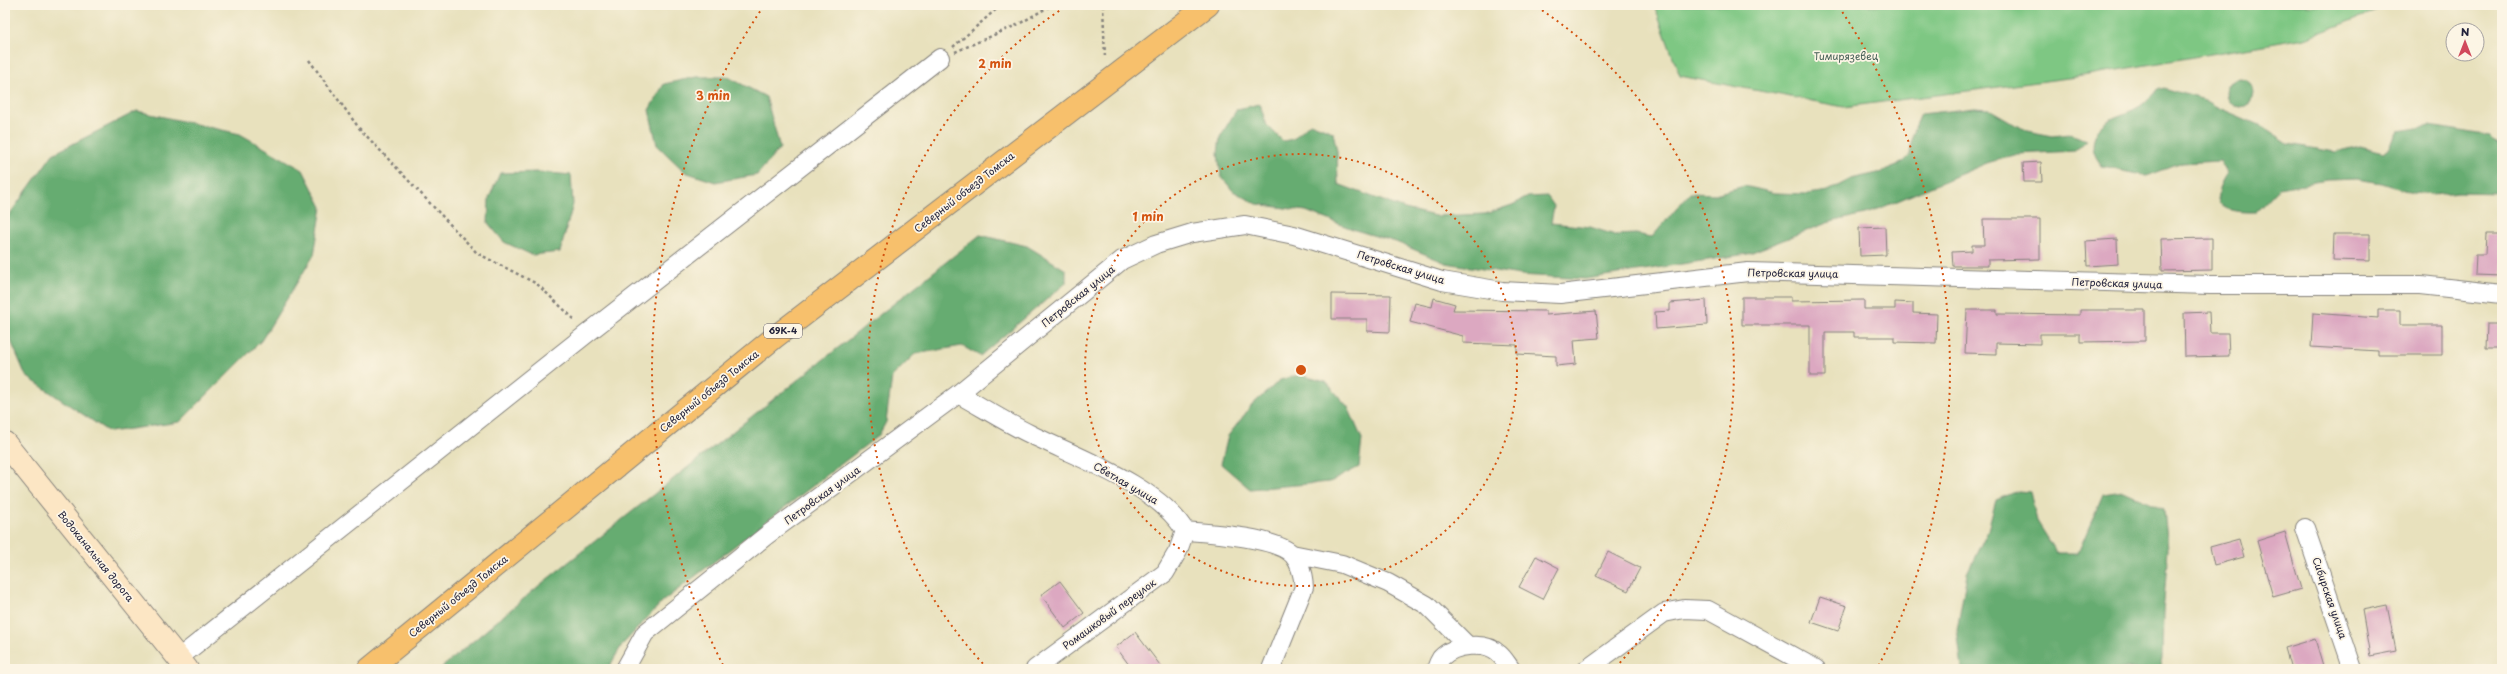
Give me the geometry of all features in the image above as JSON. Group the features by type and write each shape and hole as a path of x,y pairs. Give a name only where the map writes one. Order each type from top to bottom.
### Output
{"main road":[{"name":"Северный объезд Томска","path":"369,669 775,337 1208,5"}],"street":[{"path":"184,663 589,332 940,58"},
{"name":"Петровская улица","path":"625,669 645,633 766,535 958,394 1122,260 1156,244 1192,233 1245,225 1294,235 1442,281 1502,291 1560,294 1748,272 2210,285 2421,285 2502,294"},
{"name":"Светлая улица","path":"958,394 1029,433 1141,490 1168,508 1185,531"},
{"name":"Водоканальная дорога","path":"5,443 184,663"},
{"name":"Сибирская улица","path":"2305,528 2353,669"},
{"path":"1185,531 1239,536 1279,547 1292,554 1342,564 1388,583 1427,605 1468,646"},
{"name":"Ромашковый переулок","path":"1035,669 1165,573 1178,551 1185,531"},
{"path":"1271,669 1304,587 1302,575 1292,554"},
{"path":"1587,669 1664,613 1684,609 1708,610 1816,669"},
{"path":"1436,669 1441,658 1454,650 1468,646 1485,647 1499,653 1511,669"}],"path":[{"path":"940,58 1001,5"},
{"path":"940,58 1019,24 1052,5"},
{"path":"1103,5 1106,84"},
{"path":"309,60 359,128 477,253 537,284 589,332"}],"green space":[{"name":"Тимирязевец","path":"1654,5 2392,5 2305,38 2076,77 1844,107 1680,76"},
{"path":"696,77 728,77 766,97 780,148 757,175 715,182 685,172 657,145 649,110 664,84"},
{"path":"2240,79 2250,83 2254,93 2250,103 2240,107 2230,103 2226,93 2230,83"},
{"path":"2164,88 2205,100 2217,107 2259,125 2288,144 2335,152 2360,146 2384,152 2389,148 2398,131 2430,126 2490,136 2502,148 2502,193 2457,192 2434,195 2413,193 2382,183 2356,179 2328,180 2279,188 2256,212 2245,212 2227,209 2218,200 2218,193 2221,184 2227,173 2220,161 2181,163 2147,176 2103,167 2096,157 2093,147 2094,139 2101,126 2112,118 2140,106 2153,93"},
{"path":"1260,104 1266,124 1283,141 1293,139 1310,123 1333,132 1337,151 1338,184 1405,209 1435,216 1485,214 1512,205 1528,197 1547,196 1554,206 1551,223 1590,227 1615,235 1636,234 1652,237 1690,193 1715,194 1744,186 1775,193 1807,194 1828,191 1851,179 1882,172 1897,166 1910,156 1912,134 1921,114 1975,108 1989,109 2027,131 2053,136 2070,134 2087,140 2075,151 2018,154 1987,163 1869,213 1827,223 1747,254 1585,279 1520,275 1446,263 1396,242 1355,230 1306,211 1257,204 1233,191 1221,176 1218,154 1220,137 1237,109"},
{"path":"137,111 240,134 303,170 322,207 314,255 261,341 180,422 109,432 26,376 5,327 5,224 9,215 53,154"},
{"path":"539,172 571,175 573,204 560,252 532,255 504,242 488,223 489,198 500,173"},
{"path":"980,235 1027,246 1066,270 1066,283 980,356 962,346 915,354 892,377 886,422 879,435 663,601 622,645 608,669 440,669 541,584"},
{"path":"1300,375 1326,382 1348,407 1362,439 1359,467 1330,482 1250,489 1221,464 1228,436 1252,405 1280,380"},
{"path":"2018,491 2030,492 2037,521 2057,553 2078,553 2103,494 2123,491 2164,510 2168,548 2163,614 2162,658 2159,669 1962,669 1957,630 1967,573 1988,530 1996,500"}],"building":[{"path":"2041,162 2042,182 2024,182 2023,163"},
{"path":"1983,219 2040,219 2040,259 1988,260 1988,266 1953,266 1952,252 1972,251 1972,245 1984,245"},
{"path":"1885,227 1886,255 1860,256 1859,228"},
{"path":"2334,234 2370,234 2370,261 2333,260"},
{"path":"2486,234 2502,234 2502,276 2475,275 2476,254 2485,254"},
{"path":"2212,238 2212,270 2162,271 2161,239"},
{"path":"2117,239 2118,264 2087,266 2086,241"},
{"path":"1332,294 1391,295 1390,332 1367,331 1367,319 1332,319"},
{"path":"1742,297 1791,297 1791,301 1864,300 1864,309 1895,309 1895,302 1913,303 1913,313 1937,314 1936,343 1894,342 1894,337 1854,337 1854,332 1825,332 1825,376 1810,376 1810,325 1742,325"},
{"path":"1434,298 1455,304 1453,310 1546,311 1546,315 1596,311 1599,338 1574,340 1576,364 1556,366 1556,356 1517,354 1517,345 1463,343 1463,336 1410,322 1415,303 1432,307"},
{"path":"1706,300 1707,325 1656,329 1655,312 1670,311 1670,303"},
{"path":"1967,310 1997,310 1997,314 2080,315 2080,310 2145,310 2145,341 2080,342 2080,334 2040,334 2040,344 1996,343 1996,354 1965,353"},
{"path":"2378,310 2400,310 2400,325 2442,325 2442,355 2378,355 2378,351 2311,347 2313,313 2378,318"},
{"path":"2209,312 2210,333 2228,333 2229,356 2185,357 2184,313"},
{"path":"2487,324 2502,324 2502,349 2486,349"},
{"path":"2285,532 2301,589 2273,597 2257,541"},
{"path":"2239,539 2244,557 2214,565 2210,547"},
{"path":"1608,552 1640,568 1628,591 1596,576"},
{"path":"1536,556 1559,568 1543,599 1519,587"},
{"path":"1060,581 1084,613 1065,628 1041,595"},
{"path":"1820,597 1847,606 1838,631 1811,622"},
{"path":"2387,605 2396,651 2370,656 2362,610"},
{"path":"1135,632 1163,669 1132,669 1116,647"},
{"path":"2315,639 2324,669 2291,669 2285,648"}]}
